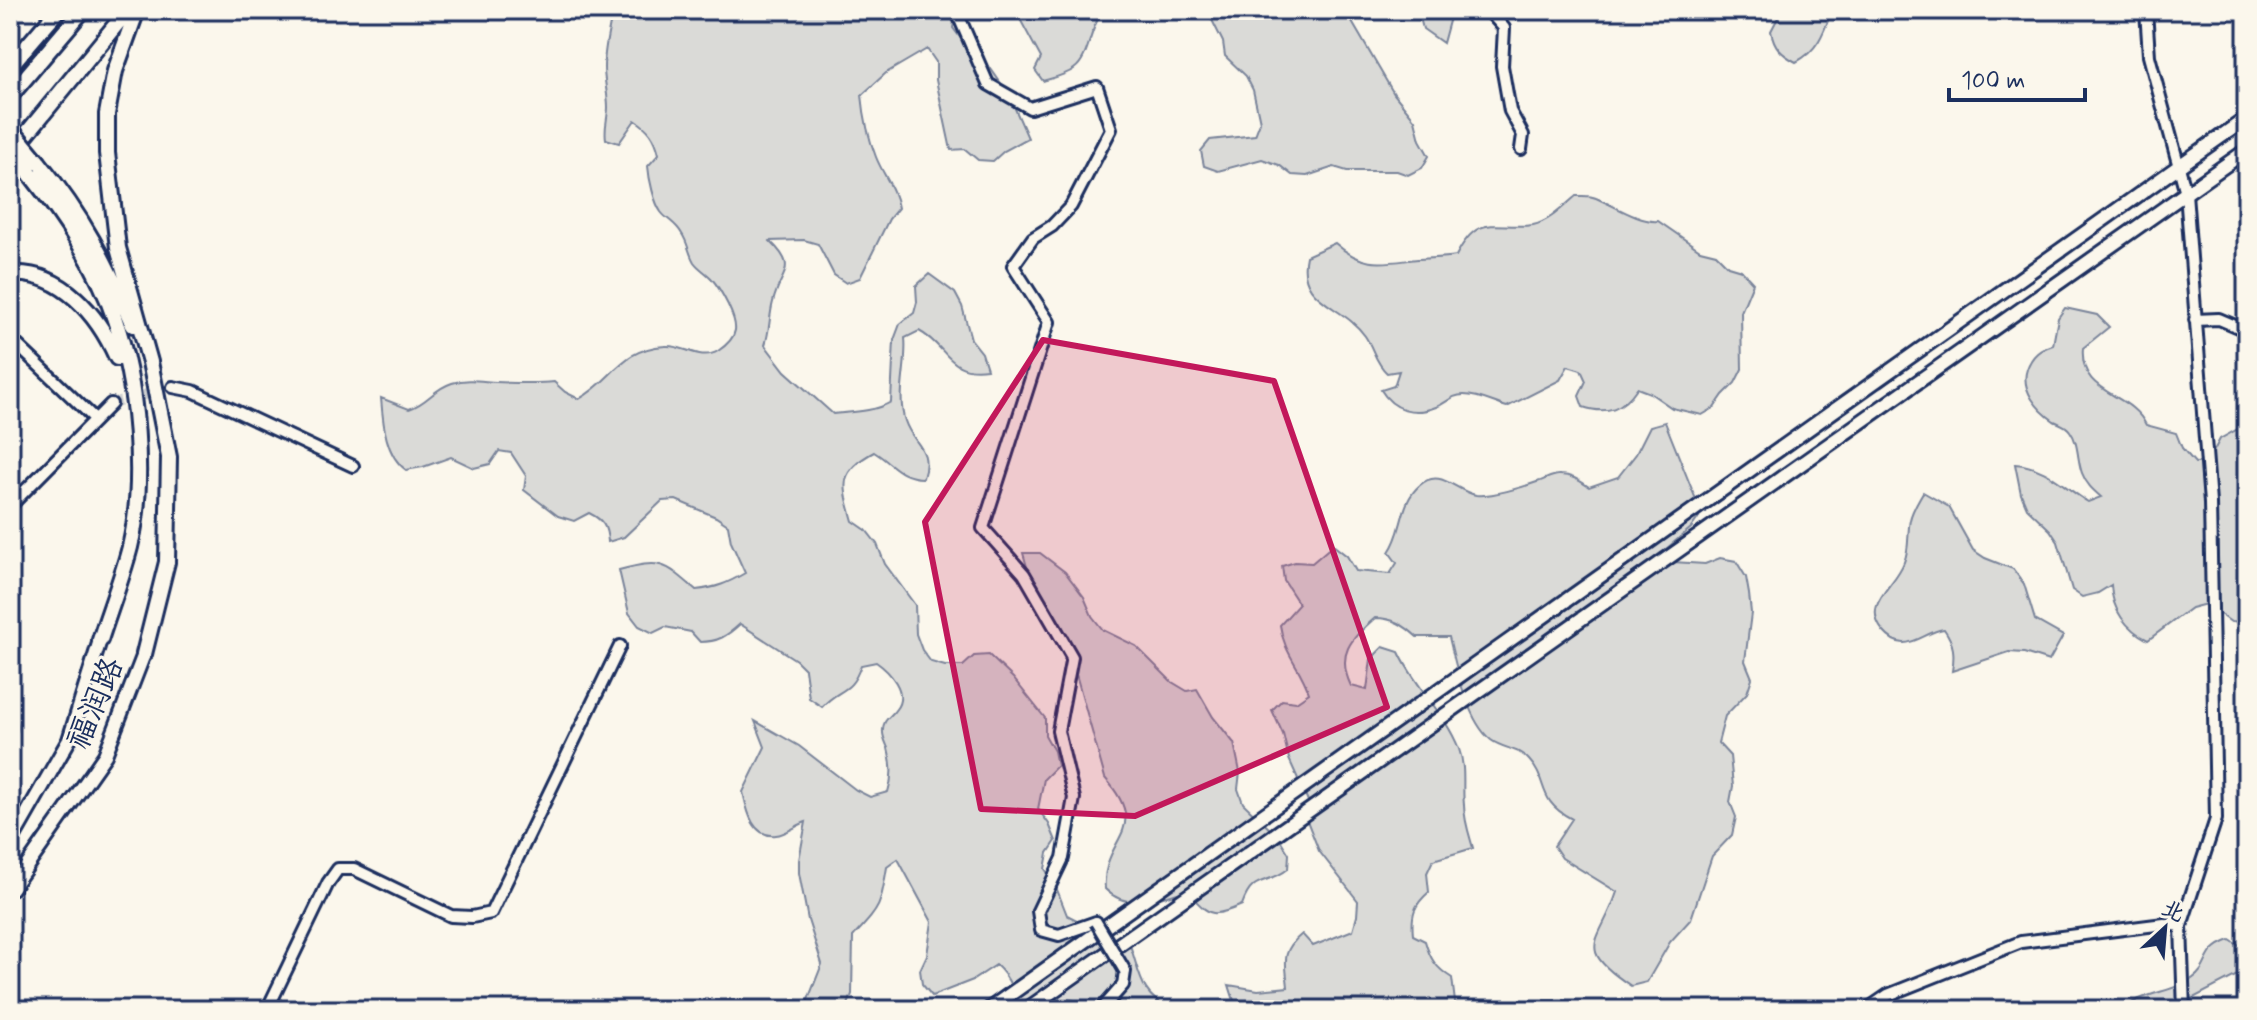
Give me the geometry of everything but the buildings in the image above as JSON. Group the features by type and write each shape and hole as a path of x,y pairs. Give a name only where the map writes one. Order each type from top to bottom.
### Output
{"highway":[{"path":"13,63 46,10"},
{"path":"13,63 58,10"},
{"path":"10,96 83,10"},
{"path":"128,10 10,152 65,195 93,239 150,362"},
{"path":"137,10 115,71 107,114 107,153 118,248 150,362 169,457 167,562 144,654"},
{"path":"10,128 102,287 115,318 130,387 140,458 130,545 100,640"},
{"path":"10,274 47,280 71,294 91,314 108,338 130,387"}],"main road":[{"path":"988,1010 2247,118"},
{"path":"1026,1010 2247,150"},
{"name":"福润路","path":"10,843 69,740 100,640"},
{"name":"福润路","path":"10,890 105,755 144,654"}],"street":[{"path":"956,10 988,84 1030,108 1097,87 1111,129 1071,206 1052,226 1033,238 1013,266 1049,322 983,528 1024,574 1072,657 1058,731 1074,798 1063,858 1038,911 1041,930 1059,935 1096,922 1125,971 1123,985 1101,1010"},
{"path":"1488,10 1504,28 1502,66 1510,111 1523,135 1521,149"},
{"path":"2146,10 2149,56 2186,193 2210,503 2216,819 2181,926 2184,1010"},
{"path":"2195,320 2219,319 2247,331"},
{"path":"10,338 95,419"},
{"path":"173,387 193,391 353,466"},
{"path":"10,506 111,404"},
{"path":"267,1010 328,883 338,869 354,869 451,916 472,917 491,913 620,646"},
{"path":"1866,1010 1888,995 2021,942 2164,924 2181,926"}],"highlighted area":[{"path":"1043,340 1274,381 1387,707 1135,816 981,809 925,522"}],"shaded area":[{"path":"613,10 956,10 953,28 977,60 991,69 1009,95 1028,138 993,161 978,160 965,149 951,150 936,80 936,62 927,49 886,73 862,95 871,142 898,208 889,219 860,278 846,283 834,275 818,244 804,240 770,241 786,264 773,302 765,345 785,371 833,414 877,408 891,402 894,340 900,324 914,313 916,286 929,274 955,293 971,339 982,353 987,369 974,370 956,364 919,331 905,338 903,411 908,429 924,453 923,478 902,473 874,452 862,459 848,473 846,480 845,489 853,521 866,530 877,544 885,564 915,605 916,634 931,662 963,666 974,656 989,655 1013,678 1045,718 1045,735 1054,751 1057,766 1044,779 1038,809 1056,841 1048,853 1045,869 1054,882 1067,915 1131,948 1148,992 1171,1010 1077,1010 1073,1000 1063,999 1051,1002 1040,1010 1013,1010 1011,986 996,965 973,980 932,996 922,984 920,970 927,955 932,922 898,859 887,867 878,906 853,937 852,994 846,1010 809,1010 806,1005 822,964 808,920 799,873 806,822 784,833 768,835 752,821 743,792 765,747 755,721 799,746 856,790 870,797 888,792 891,781 883,726 899,702 896,682 876,662 861,665 849,686 822,707 809,698 805,669 740,624 722,638 700,642 691,632 665,627 653,633 639,626 629,613 619,570 661,565 696,590 722,584 745,573 731,542 728,525 716,517 676,500 662,501 624,537 608,542 603,524 594,516 589,513 574,521 558,516 524,490 526,476 511,453 499,451 490,464 474,468 451,457 406,470 394,456 386,438 381,398 409,409 445,386 469,380 554,382 579,399 637,353 672,346 698,354 711,354 725,346 733,335 734,319 721,291 694,262 680,230 661,212 656,202 648,166 659,154 651,134 635,120 619,143 606,139 608,107 604,61"},
{"path":"1019,10 1104,10 1079,64 1067,73 1043,81 1035,70 1041,58 1021,21"},
{"path":"1207,10 1345,10 1394,94 1415,120 1420,140 1429,156 1422,168 1408,175 1397,171 1347,171 1334,167 1307,176 1292,175 1279,165 1262,159 1218,171 1204,166 1201,151 1210,140 1255,135 1260,122 1253,90 1246,76 1225,56 1223,42"},
{"path":"1418,10 1452,10 1443,43 1423,29"},
{"path":"1782,10 1832,10 1815,47 1796,62 1779,50 1772,37 1771,31"},
{"path":"1576,196 1594,197 1635,216 1658,221 1700,250 1716,254 1728,266 1741,270 1753,283 1741,312 1742,369 1735,383 1714,408 1702,415 1672,408 1637,388 1626,401 1614,408 1600,410 1583,407 1579,396 1586,381 1581,370 1568,366 1560,380 1507,407 1464,395 1428,410 1412,411 1398,407 1381,390 1394,386 1399,371 1387,373 1356,325 1314,294 1308,284 1306,256 1335,243 1355,257 1374,262 1456,256 1464,242 1480,228 1533,225 1545,221"},
{"path":"2065,308 2097,315 2109,327 2083,348 2089,376 2129,405 2146,425 2176,433 2182,448 2195,463 2208,462 2220,439 2247,424 2247,623 2231,622 2206,604 2191,608 2148,640 2122,618 2114,603 2111,585 2098,593 2082,597 2072,590 2058,542 2027,508 2015,464 2045,473 2088,502 2101,497 2084,477 2070,431 2042,411 2032,399 2026,384 2025,377 2031,360 2044,348 2053,345 2058,318"},
{"path":"1665,422 1697,502 1699,517 1666,549 1673,562 1705,564 1720,558 1736,561 1746,577 1749,594 1751,613 1745,661 1752,678 1747,693 1725,716 1718,743 1730,756 1733,786 1730,802 1736,817 1732,835 1712,856 1691,919 1670,942 1647,982 1631,986 1613,973 1596,953 1598,934 1617,892 1562,858 1554,846 1572,819 1553,805 1535,768 1525,756 1491,740 1475,720 1449,637 1417,637 1398,623 1375,618 1352,641 1345,656 1351,686 1367,690 1371,659 1383,647 1399,652 1446,724 1461,756 1465,816 1473,848 1433,860 1427,873 1429,892 1417,906 1413,921 1413,935 1425,941 1434,962 1452,978 1456,1010 1237,1010 1229,985 1258,990 1288,987 1286,958 1295,940 1302,934 1313,946 1353,930 1357,916 1358,901 1319,851 1306,818 1308,801 1272,710 1282,700 1296,702 1309,693 1282,635 1280,625 1299,604 1284,581 1282,566 1295,562 1312,563 1333,545 1347,556 1356,571 1390,574 1397,563 1389,552 1408,500 1427,480 1441,479 1476,495 1507,491 1557,475 1572,477 1589,487 1618,477 1636,454 1650,426"},
{"path":"1923,492 1949,507 1973,550 2013,569 2024,584 2035,620 2063,636 2049,661 2009,652 1952,671 1953,649 1944,629 1904,643 1892,639 1883,631 1877,621 1878,604 1904,562 1911,516"},
{"path":"1023,553 1040,553 1065,572 1103,630 1136,646 1172,682 1187,691 1197,689 1213,717 1234,743 1240,772 1238,789 1243,803 1279,838 1289,854 1288,869 1256,884 1242,905 1216,913 1205,909 1186,891 1133,902 1114,896 1105,889 1106,871 1122,834 1125,811 1119,796 1105,778 1074,667 1032,584"},
{"path":"2230,940 2247,951 2247,974 2241,973 2178,1006 2167,1005 2159,1010 2124,1010 2137,1000 2192,979 2202,969 2210,953"}],"tunnel":[{"path":"111,404 173,387"}]}
